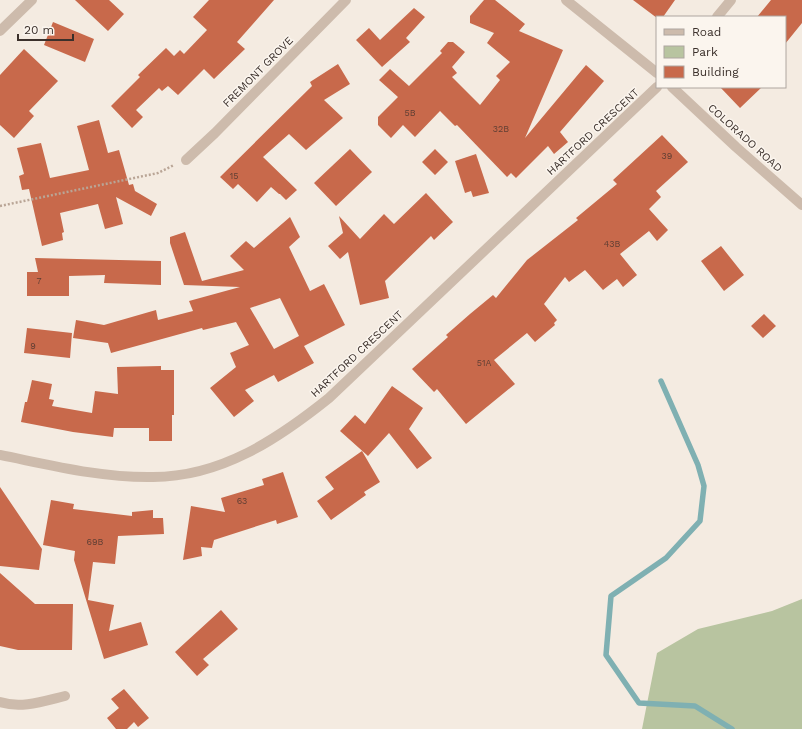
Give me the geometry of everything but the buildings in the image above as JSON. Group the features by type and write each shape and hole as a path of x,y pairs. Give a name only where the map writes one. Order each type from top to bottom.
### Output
{"street":[{"path":"0,31 32,0"},
{"name":"FREMONT GROVE","path":"186,160 215,133 346,0"},
{"path":"566,0 656,72"},
{"path":"718,16 731,0"},
{"name":"HARTFORD CRESCENT","path":"0,456 87,472 127,477 154,478 182,474 215,466 245,454 273,440 329,398 657,88"},
{"name":"COLORADO ROAD","path":"673,88 802,206"},
{"path":"0,702 7,704 32,704 65,696"}],"path":[{"path":"0,206 158,172 186,160"}],"green space":[{"path":"802,599 802,729 642,729 657,653 698,629 772,611"}],"waterway":[{"path":"661,381 698,465 704,486 700,521 666,558 611,596 606,655 639,703 695,706 732,729"}]}
